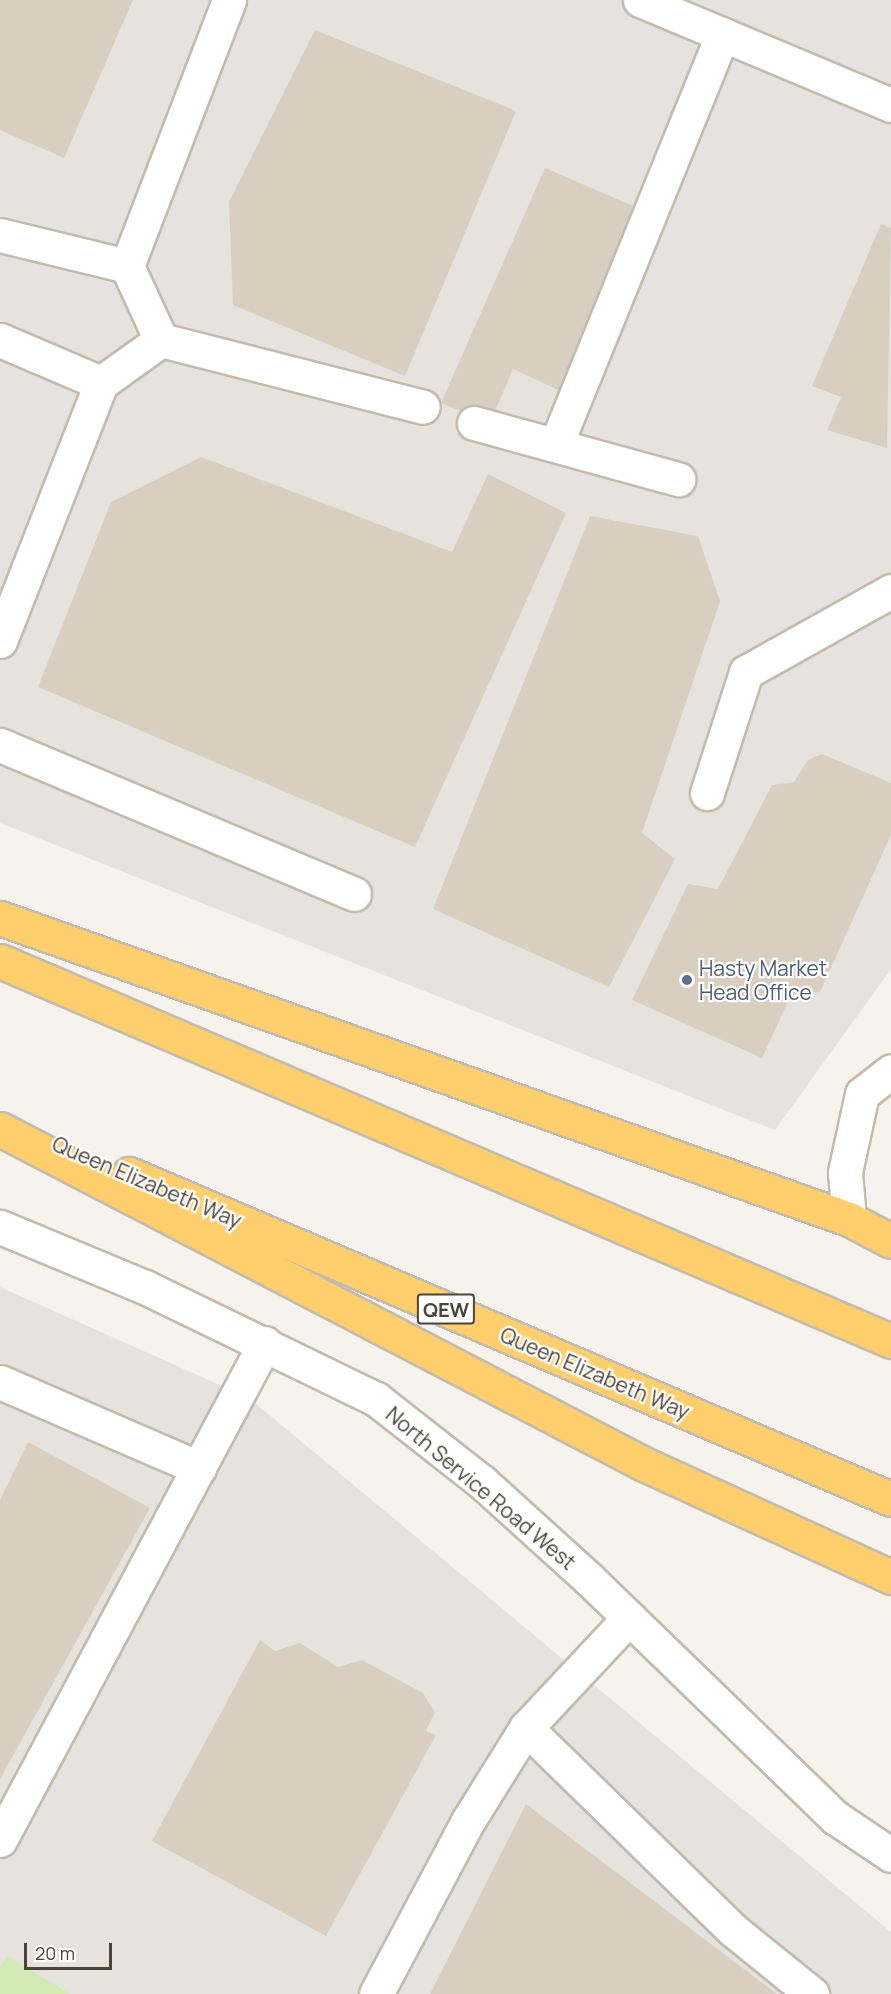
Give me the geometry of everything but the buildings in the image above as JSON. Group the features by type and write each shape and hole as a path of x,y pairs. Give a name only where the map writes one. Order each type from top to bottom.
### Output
{"highway":[{"path":"0,918 849,1219 891,1241"},
{"path":"0,961 891,1341"},
{"name":"Queen Elizabeth Way","path":"0,1119 891,1499"},
{"path":"0,1129 642,1463 891,1577"}],"street":[{"path":"161,340 127,266 229,0"},
{"path":"640,0 676,7 723,34 891,105"},
{"path":"557,442 723,34"},
{"path":"0,235 127,266"},
{"path":"0,340 101,383"},
{"path":"0,641 101,383 161,340 423,407"},
{"path":"474,423 557,442 678,479"},
{"path":"707,793 746,672 891,591"},
{"path":"0,745 354,894"},
{"path":"849,1219 845,1172 862,1094 891,1071"},
{"name":"North Service Road West","path":"0,1227 264,1343 376,1398 482,1482 629,1618 836,1818 891,1855"},
{"path":"0,1840 264,1343"},
{"path":"0,1383 199,1468"},
{"path":"376,1994 468,1821 526,1728 629,1618"},
{"path":"526,1728 733,1930 813,1994"}],"shaded area":[{"path":"0,0 891,0 891,969 775,1130 0,823"},
{"path":"0,1287 249,1398 891,1932 891,1994 71,1994 8,1956 0,1965"},
{"path":"486,1704 527,1713 788,1958 838,1994 758,1994 539,1788 552,1774 530,1775 512,1784 526,1794 417,1994 333,1994"}],"green space":[{"path":"8,1956 71,1994 0,1994 0,1965"}],"place":[{"name":"Hasty Market Head Office","path":"687,980"}]}
